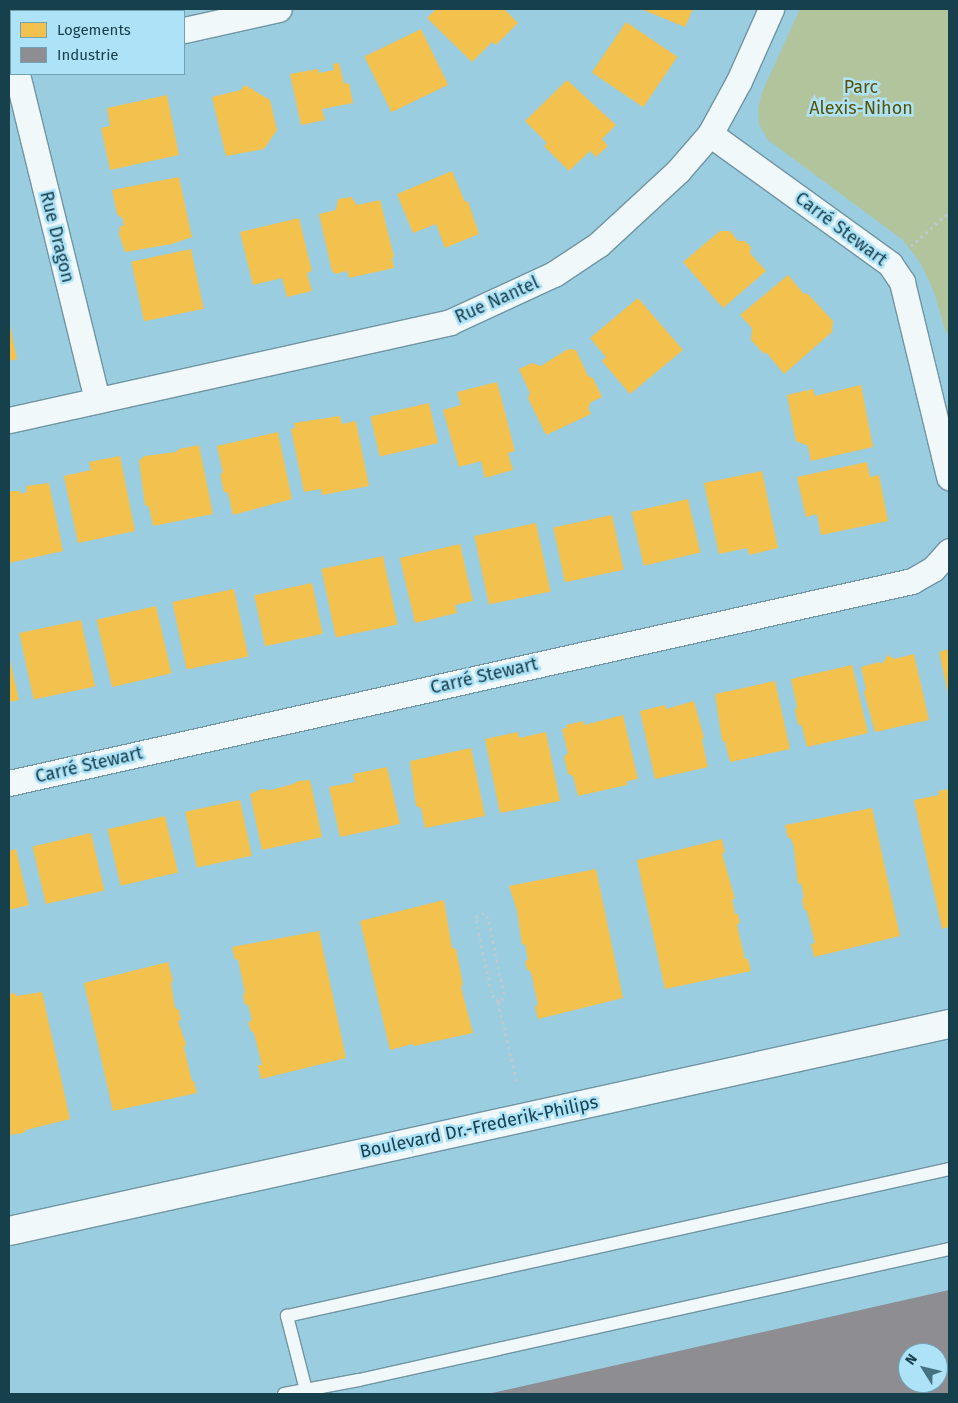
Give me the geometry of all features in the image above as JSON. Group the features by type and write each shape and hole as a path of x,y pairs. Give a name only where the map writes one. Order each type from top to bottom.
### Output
{"street":[{"path":"185,30 279,9"},
{"name":"Rue Nantel","path":"9,420 450,322 554,274 599,244 678,171 710,134 739,81 771,9"},
{"name":"Rue Dragon","path":"17,75 97,400"},
{"name":"Carré Stewart","path":"710,134 890,264 902,282 908,301 949,477"},
{"name":"Carré Stewart","path":"9,783 912,580 933,569 949,551"},
{"name":"Boulevard Dr.-Frederik-Philips","path":"9,1231 949,1024"}],"lane":[{"path":"307,1392 287,1316 949,1169"},
{"path":"284,1394 307,1392 949,1248"}],"path":[{"path":"890,264 949,212"},
{"path":"498,1002 504,994 488,918 484,913 477,916 476,920 492,995 498,1002 517,1082"}],"green space":[{"name":"Parc Alexis-Nihon","path":"800,9 949,9 949,332 946,333 934,292 921,264 903,240 768,140 759,124 758,108 763,90"}],"building: Logements":[{"path":"436,9 504,9 518,23 496,45 492,42 472,62 427,18"},
{"path":"641,9 693,9 685,27"},
{"path":"626,22 677,57 643,107 592,73"},
{"path":"421,29 448,85 392,112 364,57"},
{"path":"339,63 344,84 349,83 353,103 322,109 325,120 301,125 290,74 318,69 319,73 334,70 333,64"},
{"path":"567,80 616,125 602,139 608,146 596,157 590,151 569,171 544,146 547,143 525,121"},
{"path":"245,85 270,100 277,130 264,149 226,156 212,97 241,90"},
{"path":"167,95 179,155 110,170 101,128 110,126 107,108"},
{"path":"452,171 465,202 468,201 479,234 445,248 436,224 413,233 397,194"},
{"path":"179,177 192,237 172,244 125,252 119,234 120,226 124,226 123,219 117,214 112,190"},
{"path":"351,197 357,205 380,200 394,257 392,257 394,268 349,278 347,271 336,274 332,271 319,214 336,210 338,199"},
{"path":"299,218 312,271 307,273 312,291 287,297 282,278 253,285 240,232"},
{"path":"720,231 730,231 738,241 745,241 751,247 750,253 766,271 723,308 683,262"},
{"path":"191,249 204,309 144,321 131,262"},
{"path":"788,275 803,293 808,294 833,321 832,332 784,374 766,352 764,354 751,340 752,328 740,315"},
{"path":"638,298 683,350 630,394 602,361 606,357 590,338"},
{"path":"9,321 17,359 9,361"},
{"path":"568,349 576,350 588,376 593,378 602,397 591,402 588,408 591,414 546,435 528,398 530,393 519,369 532,363 541,366"},
{"path":"497,382 515,451 508,453 513,470 485,478 481,461 459,467 443,410 461,405 457,392"},
{"path":"861,385 873,447 811,461 808,446 796,441 787,395 813,389 815,396"},
{"path":"429,403 438,443 380,456 371,416"},
{"path":"340,416 342,424 356,421 369,486 322,495 321,489 304,492 291,429 295,428 294,423"},
{"path":"278,432 292,499 233,515 228,493 224,492 220,475 223,472 217,446"},
{"path":"199,445 213,514 153,526 149,507 145,505 139,460 145,456 176,452 179,449"},
{"path":"120,456 135,531 78,543 64,476 91,470 89,462"},
{"path":"867,462 870,477 879,475 888,521 821,535 817,514 806,517 797,477"},
{"path":"762,471 778,548 749,555 747,548 719,554 704,483"},
{"path":"49,483 63,551 9,563 9,491 20,491 21,494 27,492 26,486"},
{"path":"688,499 700,553 644,566 631,512"},
{"path":"612,515 624,570 565,582 553,527"},
{"path":"536,523 551,591 489,605 474,536"},
{"path":"460,544 473,601 455,605 457,613 415,623 400,558"},
{"path":"383,556 398,624 336,638 321,569"},
{"path":"312,583 323,634 265,646 254,595"},
{"path":"234,589 248,656 187,670 172,602"},
{"path":"156,606 172,673 112,687 97,620"},
{"path":"81,620 95,687 34,700 19,633"},
{"path":"949,649 949,692 948,693 939,652"},
{"path":"914,654 929,720 875,732 864,692 866,689 861,667 879,662 882,664 888,655 894,659"},
{"path":"9,656 19,700 9,702"},
{"path":"852,665 868,733 807,747 802,726 798,724 795,710 797,707 791,679"},
{"path":"775,681 790,749 730,762 725,742 722,740 715,694"},
{"path":"694,701 704,738 702,740 708,767 655,779 640,711 665,705 666,709"},
{"path":"623,715 638,779 627,781 627,785 578,796 573,776 568,774 564,757 568,753 562,729 567,728 566,725 583,721 584,725"},
{"path":"518,732 519,738 546,732 560,801 500,813 485,739"},
{"path":"471,748 485,816 425,828 421,808 416,806 410,761"},
{"path":"387,767 400,824 340,837 329,787 355,782 353,774"},
{"path":"310,780 322,837 262,850 250,794 261,789 271,790 298,781"},
{"path":"949,789 949,927 942,929 914,800 939,795 938,791"},
{"path":"240,800 252,856 197,867 185,812"},
{"path":"872,808 900,936 814,957 811,944 815,943 807,911 804,909 801,883 798,884 794,848 791,838 788,838 785,825"},
{"path":"165,816 178,873 121,886 108,829"},
{"path":"91,833 104,890 46,904 33,846"},
{"path":"722,839 725,853 722,853 735,899 732,899 735,914 738,914 740,922 737,925 745,959 748,959 751,971 665,989 637,860"},
{"path":"16,849 29,905 9,910 9,851"},
{"path":"596,869 623,998 538,1019 535,1006 538,1005 531,972 527,969 525,961 528,960 525,944 522,945 517,910 509,886"},
{"path":"444,900 452,948 456,949 463,984 461,987 473,1033 390,1050 360,921"},
{"path":"319,931 346,1058 261,1079 258,1065 262,1065 254,1033 251,1031 248,1022 252,1020 248,1004 245,1005 243,996 245,992 238,959 235,960 232,947"},
{"path":"168,962 173,981 171,983 175,1008 179,1010 181,1020 178,1021 186,1044 184,1048 197,1093 113,1111 84,983"},
{"path":"42,992 70,1119 26,1130 24,1133 9,1135 9,994 15,993 16,996"}],"building: Industrie":[{"path":"949,1290 949,1394 492,1393"}]}
